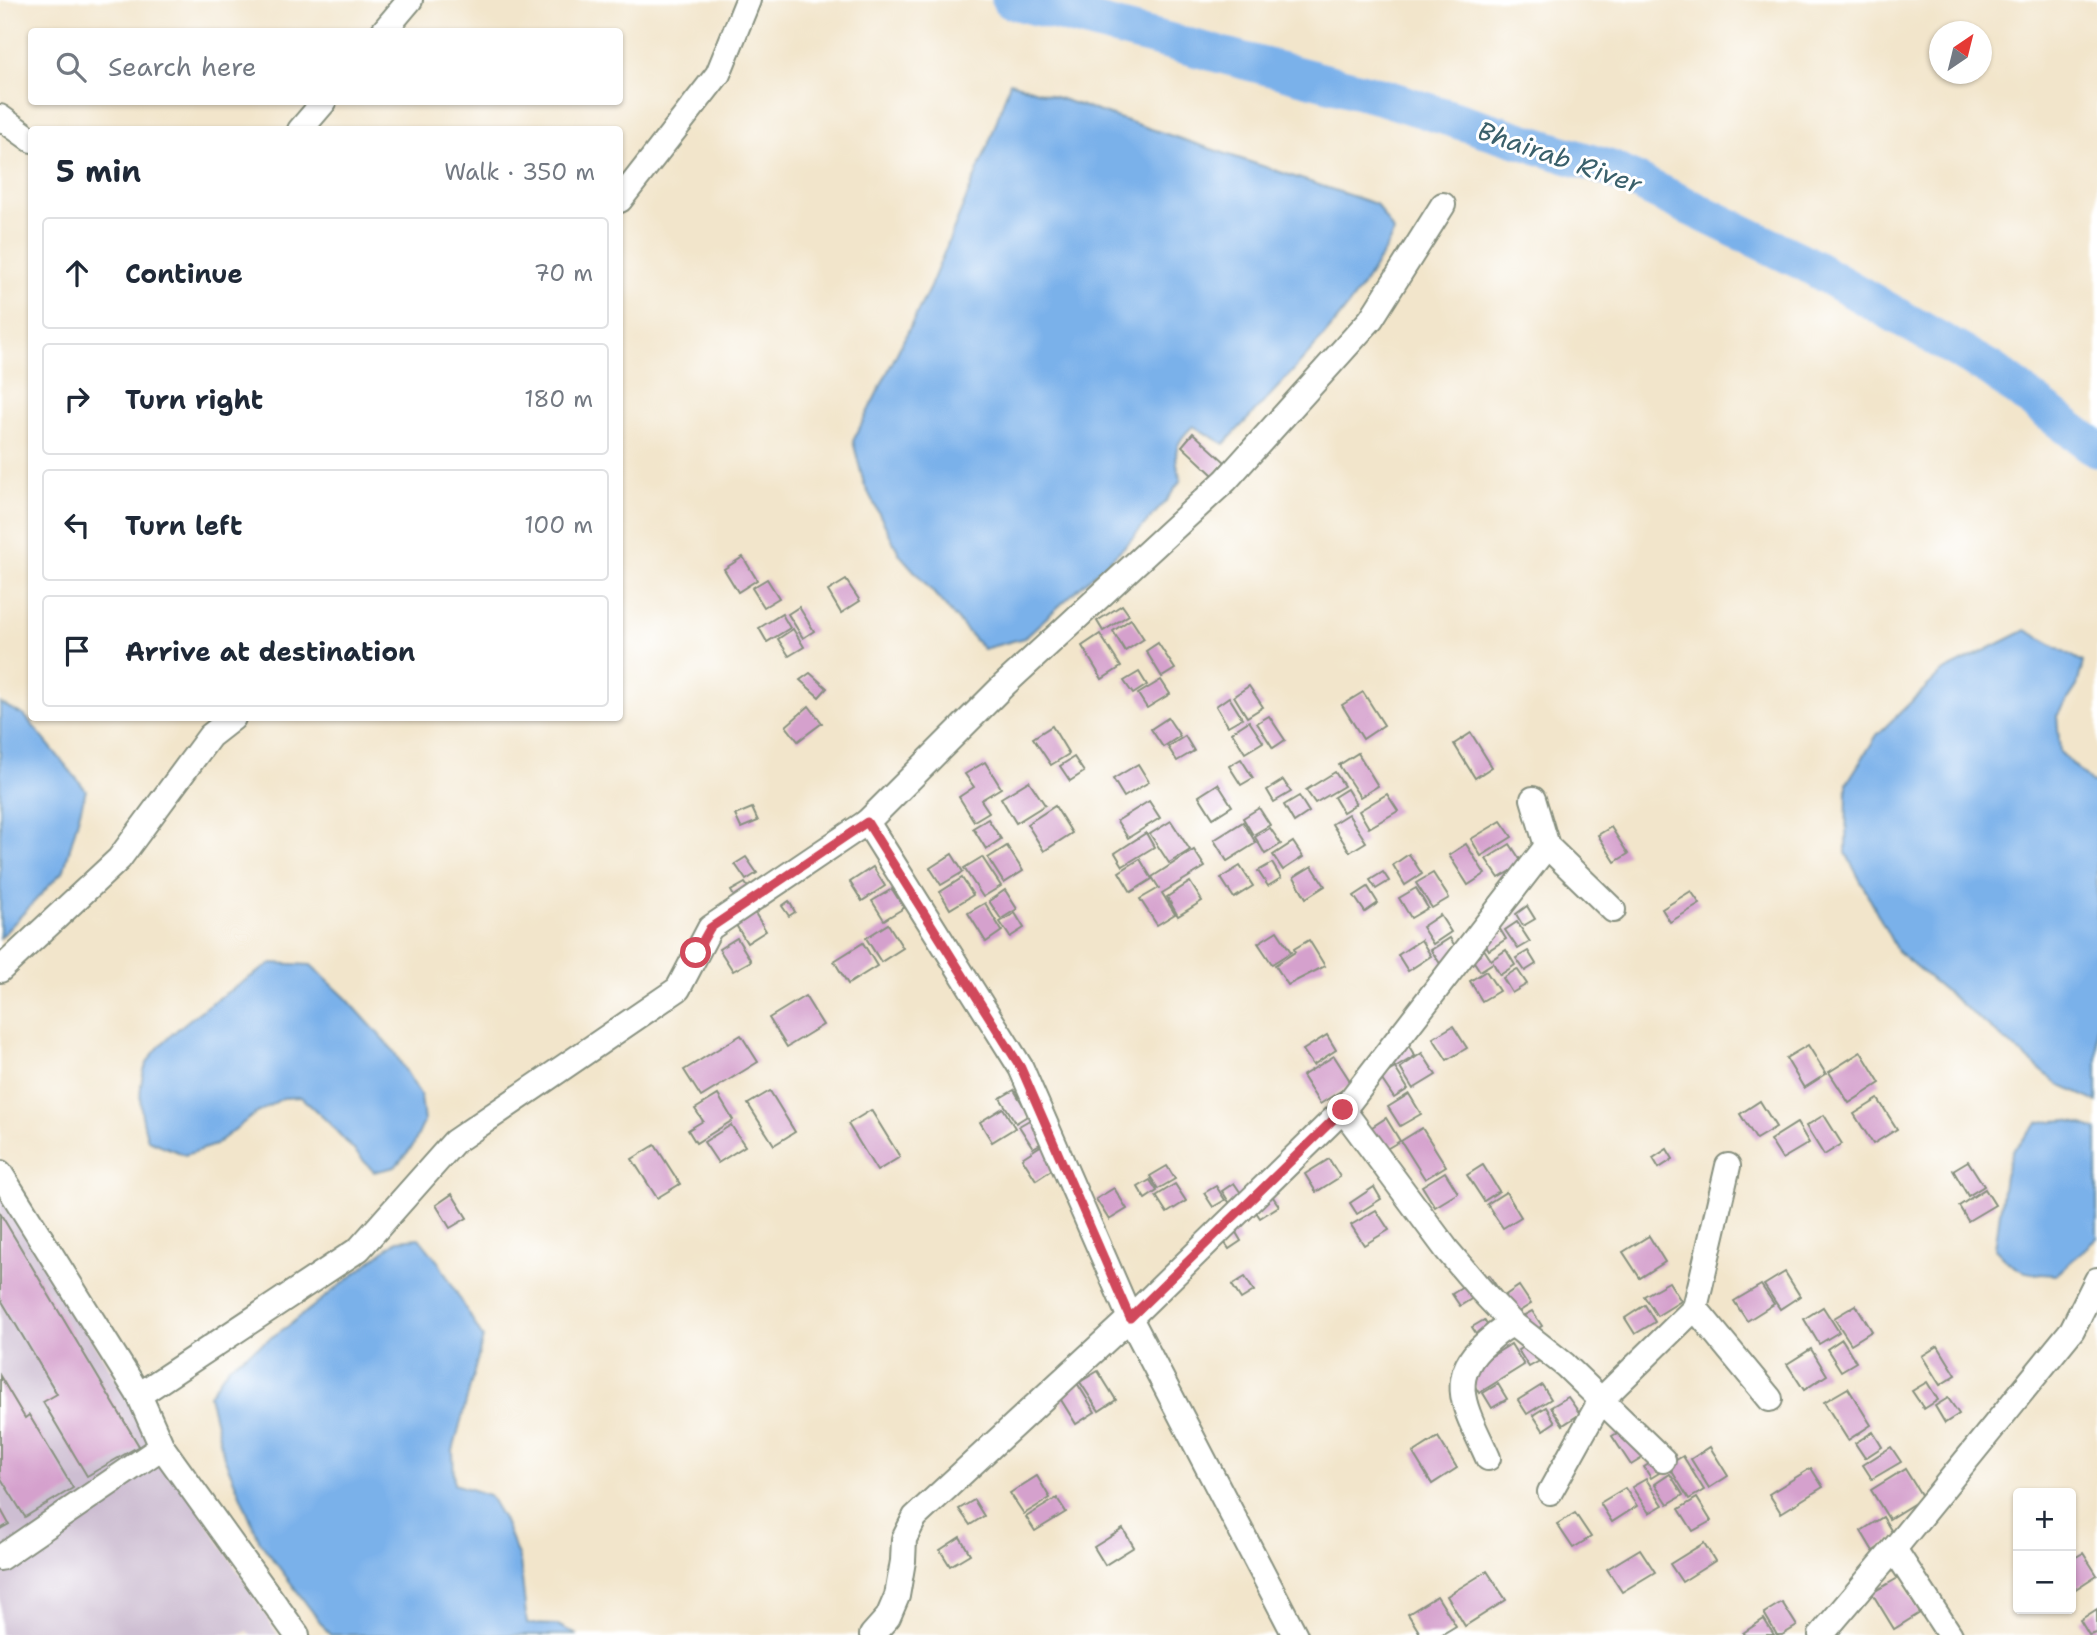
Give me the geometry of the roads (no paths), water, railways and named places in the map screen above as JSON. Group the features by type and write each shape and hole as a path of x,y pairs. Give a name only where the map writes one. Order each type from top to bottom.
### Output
{"street":[{"path":"386,28 410,0"},
{"path":"623,196 718,74 748,0"},
{"path":"303,126 321,105"},
{"path":"0,117 28,137"},
{"path":"139,1395 359,1249 454,1142 678,989 710,928 867,822 1005,684 1226,480 1371,319 1443,205"},
{"path":"0,970 119,859 210,736 229,721"},
{"path":"1533,799 1547,846 1613,910"},
{"path":"867,822 1021,1068 1130,1318 1295,1635"},
{"path":"872,1635 888,1617 897,1596 904,1539 915,1517 1130,1318 1343,1110 1547,846"},
{"path":"1343,1110 1447,1250 1513,1324 1564,1365 1662,1460"},
{"path":"1550,1492 1601,1400 1695,1308 1728,1166"},
{"path":"0,1173 139,1395 162,1447 297,1635"},
{"path":"1821,1635 2072,1330 2097,1280"},
{"path":"1695,1308 1770,1399"},
{"path":"1488,1458 1462,1396 1464,1367 1474,1353 1505,1327 1513,1324"},
{"path":"0,1558 162,1447"},
{"path":"1894,1549 1950,1635"}],"water":[{"path":"1010,82 1376,204 1394,232 1378,262 1339,318 1224,444 1193,426 1186,433 1176,450 1181,480 1166,501 1125,546 1024,638 983,649 900,555 864,484 853,441 930,287 989,143"},
{"path":"2026,630 2083,662 2077,686 2057,716 2060,752 2092,783 2097,782 2097,1102 2059,1085 1897,951 1846,853 1847,783 1877,735 1942,672"},
{"path":"0,703 25,716 86,790 64,870 0,938"},
{"path":"272,963 311,965 346,998 393,1050 421,1096 424,1122 413,1146 395,1167 374,1172 301,1097 283,1098 252,1116 215,1145 185,1155 148,1140 140,1098 144,1071 151,1057 180,1027"},
{"path":"2068,1120 2097,1130 2097,1238 2056,1275 2028,1273 2009,1263 1995,1249 2005,1175 2013,1150 2039,1122"},
{"path":"419,1238 439,1263 483,1338 453,1451 454,1484 489,1495 503,1519 520,1561 527,1624 558,1625 577,1635 330,1635 260,1542 224,1457 209,1395 229,1366 288,1326 398,1240"}],"waterway":[{"name":"Bhairab River","path":"1010,0 1383,97 1611,169 1805,263 1992,370 2097,449"}]}
